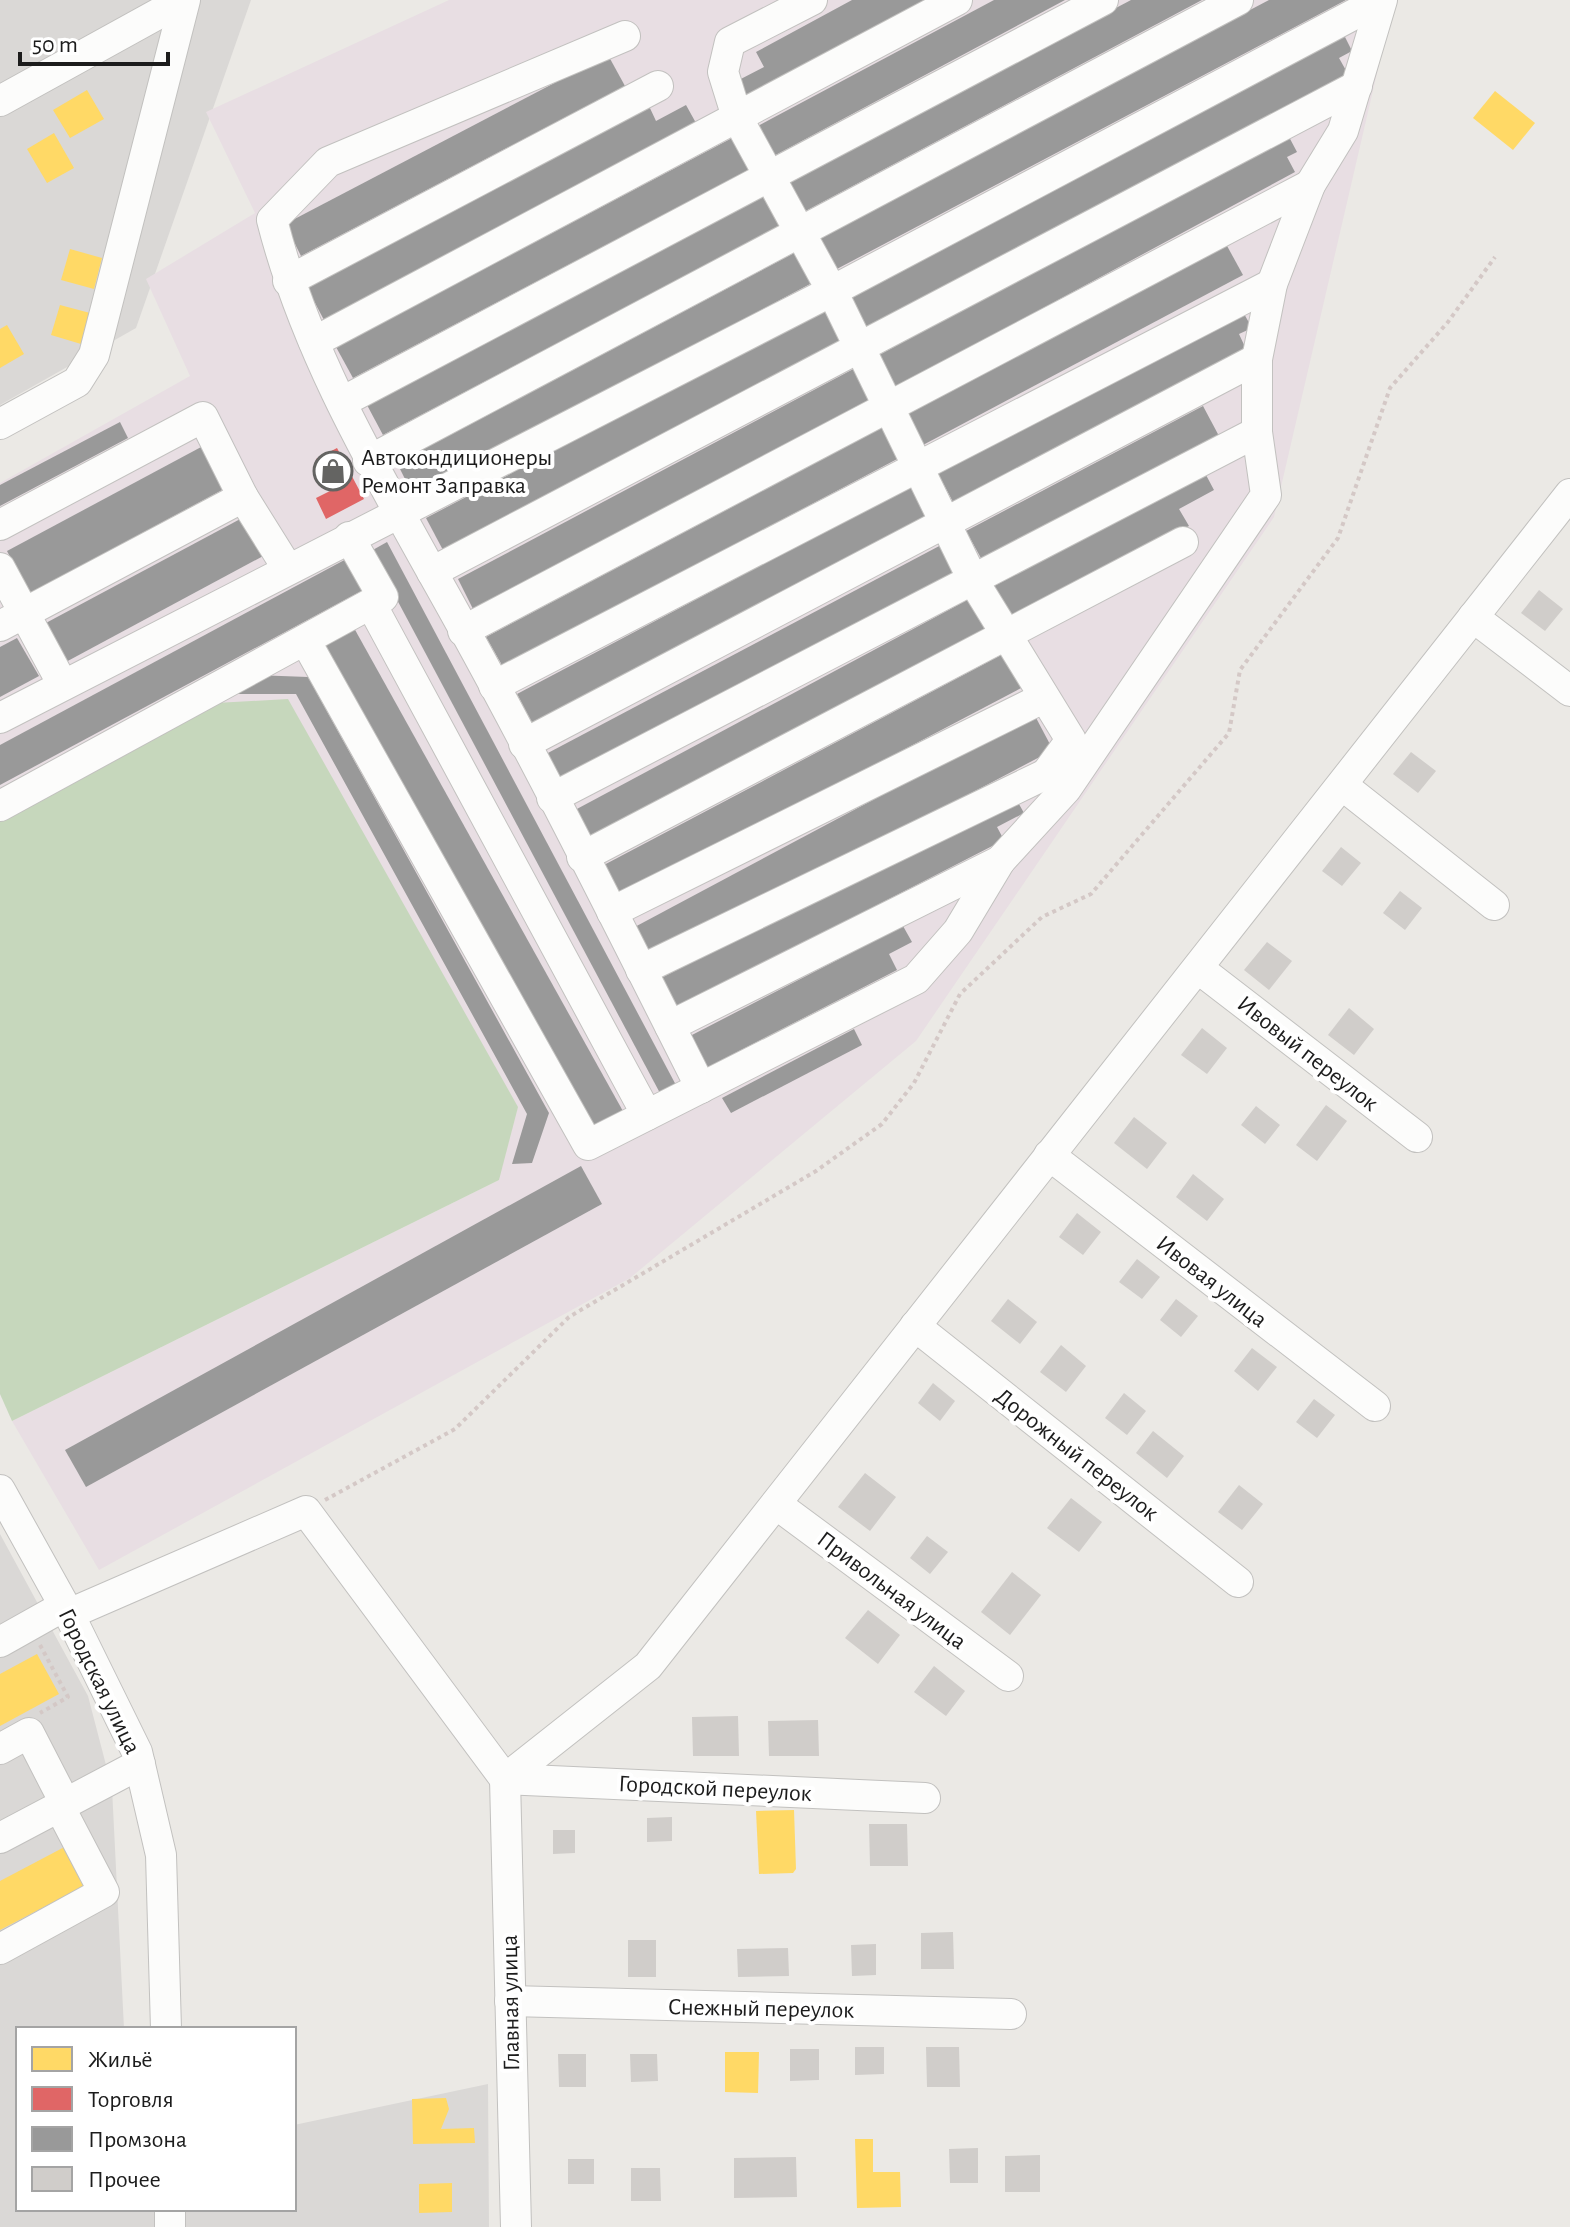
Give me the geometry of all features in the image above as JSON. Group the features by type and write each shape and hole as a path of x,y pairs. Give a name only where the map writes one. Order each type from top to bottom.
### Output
{"street":[{"path":"0,101 184,0"},
{"path":"0,424 77,382 94,355 184,0"},
{"path":"641,970 1056,781 1071,740 1005,638 974,582 832,291 737,117 723,72 730,42 812,0"},
{"path":"314,342 957,0"},
{"path":"342,402 770,173 1103,0"},
{"path":"368,461 1238,0"},
{"path":"305,640 588,1145 916,979 958,931 1000,861 1056,781 1266,495 1257,432 1257,359 1272,284 1310,185 1343,131 1382,0"},
{"path":"0,718 832,291 1382,0"},
{"path":"625,36 328,162 272,220 288,281 368,461 494,686 701,1088"},
{"path":"288,281 658,86"},
{"path":"432,572 1357,86"},
{"path":"463,631 1310,185"},
{"path":"494,686 1272,284"},
{"path":"524,744 1257,359"},
{"path":"0,525 203,417 243,497 288,569"},
{"path":"552,798 974,582 1257,432"},
{"path":"13,1646 67,1610 306,1511 505,1779 648,1666 1570,494"},
{"path":"13,619 243,497"},
{"path":"0,806 383,597 349,537"},
{"path":"582,857 1183,542"},
{"path":"0,568 13,619 63,685"},
{"path":"371,604 647,1115"},
{"path":"1473,617 1570,691"},
{"path":"612,912 1043,698"},
{"path":"1342,785 1494,905"},
{"path":"670,1026 1000,861"},
{"name":"Ивовый переулок","path":"1199,969 1417,1137"},
{"name":"Ивовая улица","path":"1049,1155 1375,1406"},
{"name":"Дорожный переулок","path":"915,1326 1238,1582"},
{"name":"Городская улица","path":"0,1490 67,1610 140,1764 161,1855 166,2027"},
{"name":"Привольная улица","path":"776,1504 1008,1676"},
{"path":"0,1749 29,1733 104,1892 0,1949"},
{"path":"0,1838 140,1764"},
{"name":"Городской переулок","path":"505,1779 925,1798"},
{"name":"Главная улица","path":"505,1779 516,2227"},
{"name":"Снежный переулок","path":"510,2001 1011,2014"}],"path":[{"path":"13,1646 39,1644 68,1697 34,1717"}],"shaded area":[{"path":"0,0 251,0 136,328 0,405"},
{"path":"449,0 1394,0 1274,517 916,1041 630,1278 99,1570 12,1421 499,1180 0,820 0,483 190,376 146,279 255,213 206,112"},
{"path":"0,1534 88,1696 112,1788 124,2027 16,2027 16,2211 296,2211 296,2125 488,2084 489,2227 0,2227"}],"green space":[{"path":"288,699 518,1107 499,1180 12,1421 0,1394 0,820 216,703"}],"building: Жильё":[{"path":"87,90 104,119 70,138 53,110"},
{"path":"1495,91 1535,123 1513,150 1473,118"},
{"path":"54,133 74,168 47,183 27,149"},
{"path":"70,249 102,258 94,289 61,280"},
{"path":"60,305 90,313 81,344 51,335"},
{"path":"7,325 24,354 0,368 0,329"},
{"path":"37,1654 59,1694 0,1726 0,1674"},
{"path":"794,1810 796,1869 793,1873 759,1874 756,1811"},
{"path":"72,1843 92,1882 0,1930 0,1881"},
{"path":"725,2052 759,2052 758,2093 725,2092"},
{"path":"446,2098 449,2109 441,2129 474,2128 475,2143 413,2144 412,2099"},
{"path":"855,2139 873,2139 873,2172 900,2172 901,2207 857,2208"},
{"path":"452,2183 452,2212 419,2213 419,2184"}],"building: Торговля":[{"path":"337,448 364,499 326,519 316,498 332,490 316,459"}],"building: Промзона":[{"path":"852,0 931,0 744,100 735,82 764,67 756,52"},
{"path":"994,0 1065,0 772,157 756,127"},
{"path":"1131,0 1202,0 802,213 786,183"},
{"path":"1269,0 1346,0 835,270 818,238"},
{"path":"1344,35 1352,51 1339,58 1348,74 864,329 847,296"},
{"path":"608,55 625,86 301,256 285,224"},
{"path":"686,105 696,123 324,320 307,288 649,106 656,121"},
{"path":"1288,135 1297,152 1287,157 1295,172 895,388 877,356"},
{"path":"734,137 751,169 353,378 336,347"},
{"path":"765,195 781,226 383,435 367,405"},
{"path":"1226,244 1243,275 923,445 906,413"},
{"path":"796,252 812,283 413,495 397,463"},
{"path":"826,308 844,341 444,552 426,518"},
{"path":"1243,312 1252,328 1239,334 1246,349 953,502 937,472"},
{"path":"859,366 876,396 474,611 458,579"},
{"path":"1203,406 1219,436 982,560 966,531"},
{"path":"120,422 128,438 0,506 0,485"},
{"path":"885,426 901,457 503,667 486,637"},
{"path":"203,446 226,488 29,594 7,551"},
{"path":"1206,475 1214,490 1179,509 1189,526 1011,619 994,586"},
{"path":"916,483 933,514 533,725 517,694"},
{"path":"244,517 265,555 64,663 44,624"},
{"path":"387,542 677,1087 661,1095 371,551"},
{"path":"943,544 959,574 562,784 546,754"},
{"path":"350,557 367,588 0,785 0,745"},
{"path":"971,598 988,630 592,843 575,810"},
{"path":"354,628 624,1113 593,1130 323,645"},
{"path":"17,638 39,676 0,697 0,647"},
{"path":"1005,653 1023,687 620,899 602,866"},
{"path":"253,675 308,677 549,1113 532,1163 512,1164 527,1114 296,694 235,694"},
{"path":"1034,714 1053,750 648,963 631,929"},
{"path":"1015,797 1024,813 997,827 1004,840 677,1008 661,978"},
{"path":"903,926 912,942 889,954 897,970 706,1068 690,1036"},
{"path":"854,1029 862,1045 731,1113 722,1098"},
{"path":"581,1166 602,1204 86,1487 65,1450"}],"building: Прочее":[{"path":"1539,590 1563,609 1545,631 1521,613"},
{"path":"1411,752 1436,771 1418,793 1393,774"},
{"path":"1341,847 1361,863 1342,886 1322,871"},
{"path":"1400,891 1422,908 1405,930 1383,913"},
{"path":"1267,942 1292,961 1269,990 1244,970"},
{"path":"1349,1008 1374,1029 1354,1055 1328,1035"},
{"path":"1202,1028 1227,1048 1207,1074 1181,1055"},
{"path":"1326,1105 1347,1121 1317,1161 1296,1145"},
{"path":"1256,1106 1280,1125 1265,1144 1241,1125"},
{"path":"1134,1117 1167,1143 1147,1169 1114,1143"},
{"path":"1193,1174 1224,1199 1207,1221 1176,1197"},
{"path":"1077,1213 1101,1232 1083,1255 1059,1237"},
{"path":"1137,1259 1160,1277 1142,1299 1119,1282"},
{"path":"1008,1299 1037,1322 1020,1344 991,1321"},
{"path":"1176,1299 1198,1316 1181,1337 1160,1320"},
{"path":"1061,1345 1086,1366 1066,1392 1040,1372"},
{"path":"1252,1348 1277,1367 1258,1391 1234,1371"},
{"path":"933,1383 955,1401 940,1421 918,1403"},
{"path":"1124,1393 1146,1411 1127,1435 1105,1418"},
{"path":"1314,1399 1335,1415 1317,1438 1296,1422"},
{"path":"1153,1431 1184,1456 1167,1478 1136,1453"},
{"path":"865,1473 896,1497 870,1531 838,1507"},
{"path":"1239,1485 1263,1504 1242,1530 1218,1512"},
{"path":"1071,1498 1102,1522 1079,1552 1047,1528"},
{"path":"927,1536 948,1552 930,1574 910,1558"},
{"path":"1012,1572 1041,1595 1010,1635 981,1612"},
{"path":"868,1610 900,1635 878,1664 845,1638"},
{"path":"934,1666 965,1691 946,1716 914,1692"},
{"path":"738,1716 739,1756 693,1756 692,1717"},
{"path":"818,1720 819,1756 769,1756 768,1721"},
{"path":"672,1817 672,1841 647,1842 647,1818"},
{"path":"869,1824 907,1824 908,1866 870,1866"},
{"path":"553,1830 575,1830 575,1853 553,1854"},
{"path":"953,1932 954,1969 921,1969 921,1933"},
{"path":"628,1940 656,1940 656,1977 628,1977"},
{"path":"876,1944 876,1975 852,1976 851,1945"},
{"path":"788,1948 789,1976 738,1977 737,1949"},
{"path":"855,2047 884,2047 884,2074 855,2075"},
{"path":"926,2047 959,2047 960,2087 927,2087"},
{"path":"790,2049 819,2049 819,2080 790,2081"},
{"path":"558,2054 586,2054 586,2087 559,2087"},
{"path":"630,2054 657,2054 658,2081 631,2082"},
{"path":"978,2148 978,2183 950,2183 949,2149"},
{"path":"1040,2155 1040,2192 1005,2192 1005,2156"},
{"path":"796,2157 797,2197 734,2198 734,2158"},
{"path":"568,2159 594,2159 594,2184 568,2184"},
{"path":"631,2168 660,2168 661,2201 631,2201"}],"place":[{"name":"Автокондиционеры Ремонт Заправка","path":"333,471"}]}
